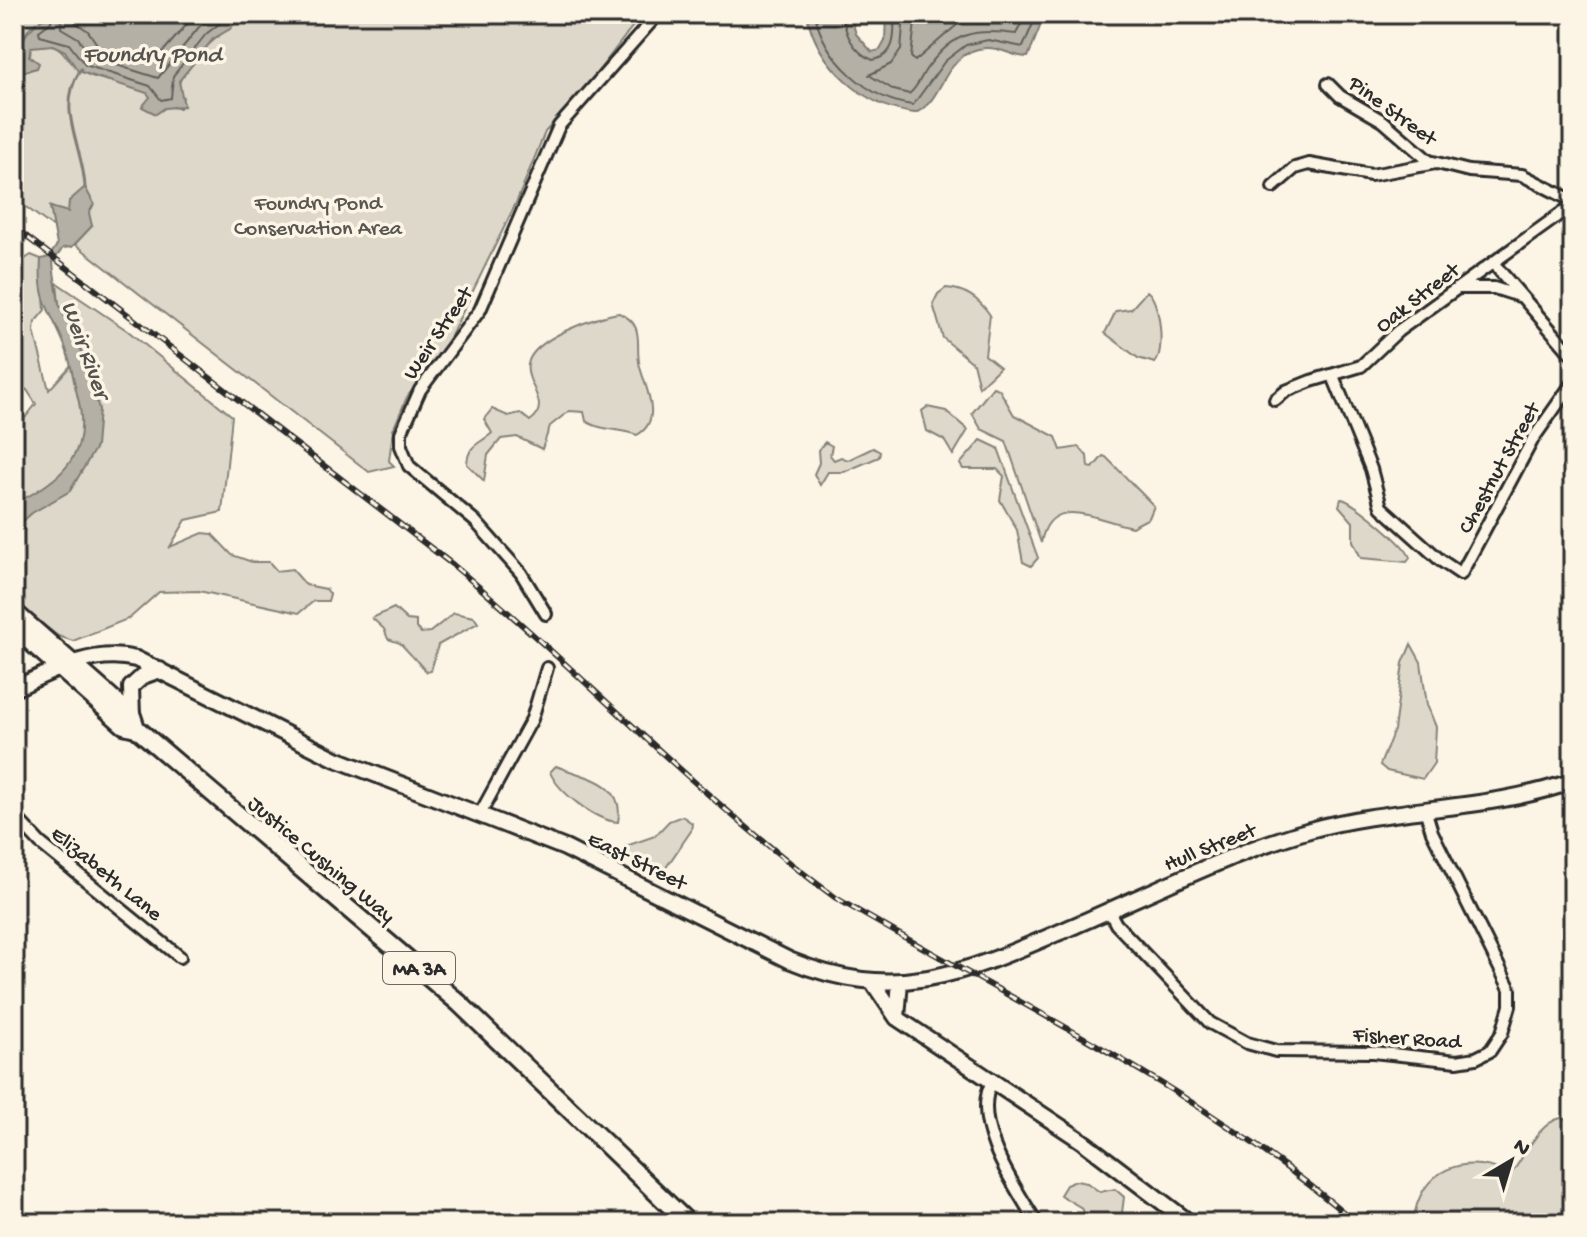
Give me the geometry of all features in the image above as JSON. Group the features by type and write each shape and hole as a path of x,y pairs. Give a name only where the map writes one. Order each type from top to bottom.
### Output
{"main road":[{"name":"Justice Cushing Way","path":"14,612 124,725 134,722 459,1003 688,1223"},
{"name":"Justice Cushing Way","path":"14,627 66,666"},
{"name":"East Street","path":"14,689 66,666 117,656 160,670 336,759 599,864 789,960 826,973 872,981"},
{"path":"134,722 131,687 143,676 160,670"},
{"name":"Hull Street","path":"872,981 942,977 984,965 1283,838 1335,824 1534,792 1573,781"},
{"path":"872,981 897,1018 1082,1141 1190,1223"},
{"path":"897,1018 900,981"}],"street":[{"name":"Weir Street","path":"546,614 521,573 475,521 409,466 401,446 401,433 420,390 480,310 559,126 658,14"},
{"name":"Pine Street","path":"1328,84 1340,96 1383,121 1436,163 1469,171 1522,175 1573,203"},
{"path":"1273,187 1302,165 1319,164 1379,175 1436,163"},
{"name":"Oak Street","path":"1275,400 1291,389 1361,366 1393,335 1573,203"},
{"path":"1493,263 1573,356"},
{"path":"1454,289 1494,288 1521,296"},
{"name":"Chestnut Street","path":"1333,376 1371,469 1381,507 1417,542 1461,574 1533,439 1573,382"},
{"path":"480,814 532,719 547,668"},
{"name":"Fisher Road","path":"1109,911 1116,924 1197,1013 1220,1030 1247,1043 1289,1052 1357,1051 1445,1060 1476,1058 1490,1051 1502,1033 1510,1006 1510,989 1432,832 1425,809"},
{"name":"Elizabeth Lane","path":"14,815 40,843 180,957"},
{"path":"993,1080 987,1099 993,1142 1037,1223"}],"green space":[{"path":"14,14 49,14 30,27 14,51"},
{"name":"Foundry Pond Conservation Area","path":"242,14 642,14 586,87 545,132 517,201 445,348 407,397 393,430 389,461 394,466 369,472 75,244 92,226 51,207 54,228 14,198 14,74 37,68 38,63 30,56 31,47 42,44 57,47 75,67 90,76 132,86 166,106 180,108 183,97 178,90 187,68"},
{"path":"31,255 41,259 45,310 35,322 34,331 49,390 82,353 59,304 57,283 128,331 232,416 222,512 186,520 170,547 203,533 212,534 232,555 252,562 269,562 277,571 292,569 306,585 326,589 330,594 328,601 314,601 299,613 199,591 159,592 130,618 73,641 58,636 14,602 14,432 36,404 27,390 14,383 14,334 18,332 14,297 20,289 14,276 22,261"},
{"path":"946,288 972,296 990,315 985,355 1000,367 979,387 973,363 943,338 933,304 938,294"},
{"path":"1147,291 1156,305 1160,327 1160,349 1155,363 1138,358 1105,333 1116,311 1131,309"},
{"path":"619,313 633,323 638,336 640,367 651,412 645,429 637,435 603,428 586,421 584,412 569,411 550,426 542,449 517,437 501,439 488,455 484,481 467,464 472,448 492,433 484,419 492,409 508,416 520,413 530,421 539,408 528,371 532,355 567,330"},
{"path":"993,387 999,389 1014,415 1056,437 1061,450 1079,447 1087,456 1088,467 1093,468 1103,456 1106,457 1154,506 1149,518 1132,527 1076,513 1064,514 1054,518 1046,527 1041,543 1006,441 981,429 972,413"},
{"path":"927,407 946,411 968,430 953,455 944,440 927,431 922,411"},
{"path":"981,440 998,448 1038,558 1031,566 1023,562 1017,530 1000,500 1004,476 997,469 963,469 960,464"},
{"path":"825,442 832,446 830,455 834,460 841,457 848,460 873,448 880,452 879,457 844,472 828,472 820,485 814,474 819,463 818,450"},
{"path":"1341,499 1390,534 1407,552 1410,558 1407,562 1361,558 1353,541 1353,522 1339,506"},
{"path":"394,608 407,620 416,621 416,628 421,633 430,632 454,613 474,617 478,623 438,645 431,671 427,672 400,643 388,639 384,629 372,618"},
{"path":"1411,644 1421,662 1427,705 1436,727 1434,763 1423,779 1387,771 1380,765 1394,730 1403,663"},
{"path":"556,766 590,778 609,789 619,808 618,822 599,817 569,796 550,772"},
{"path":"682,816 692,823 691,831 665,869 655,870 624,854 626,846 655,836 669,821"},
{"path":"1561,1118 1573,1120 1573,1223 1413,1223 1417,1204 1435,1177 1461,1166 1477,1165 1511,1174 1545,1126"},
{"path":"1076,1181 1087,1183 1100,1192 1115,1189 1124,1197 1122,1213 1125,1223 1091,1223 1080,1207 1060,1195 1066,1185"}],"water":[{"name":"Foundry Pond","path":"49,14 242,14 230,29 213,39 179,81 184,106 165,108 156,114 142,107 150,97 147,93 78,71 65,51 53,45 31,47 29,56 39,63 37,68 14,74 16,55 23,39"},
{"path":"807,14 850,14 856,34 872,52 880,50 885,41 886,14 1045,14 1028,57 991,48 972,51 961,57 933,98 915,113 878,102 845,80 820,50"},
{"path":"85,187 94,204 89,213 92,226 72,247 63,248 53,261 59,304 86,362 99,409 96,447 70,491 32,513 14,529 14,504 60,474 70,462 81,433 81,415 70,364 43,296 41,259 49,257 57,245 50,207 68,212 69,201"}],"waterway":[{"name":"Weir River","path":"81,69 73,84 70,113 85,188"}],"railway":[{"path":"14,227 453,565 737,819 836,898 1169,1088 1234,1130 1356,1223"}]}
